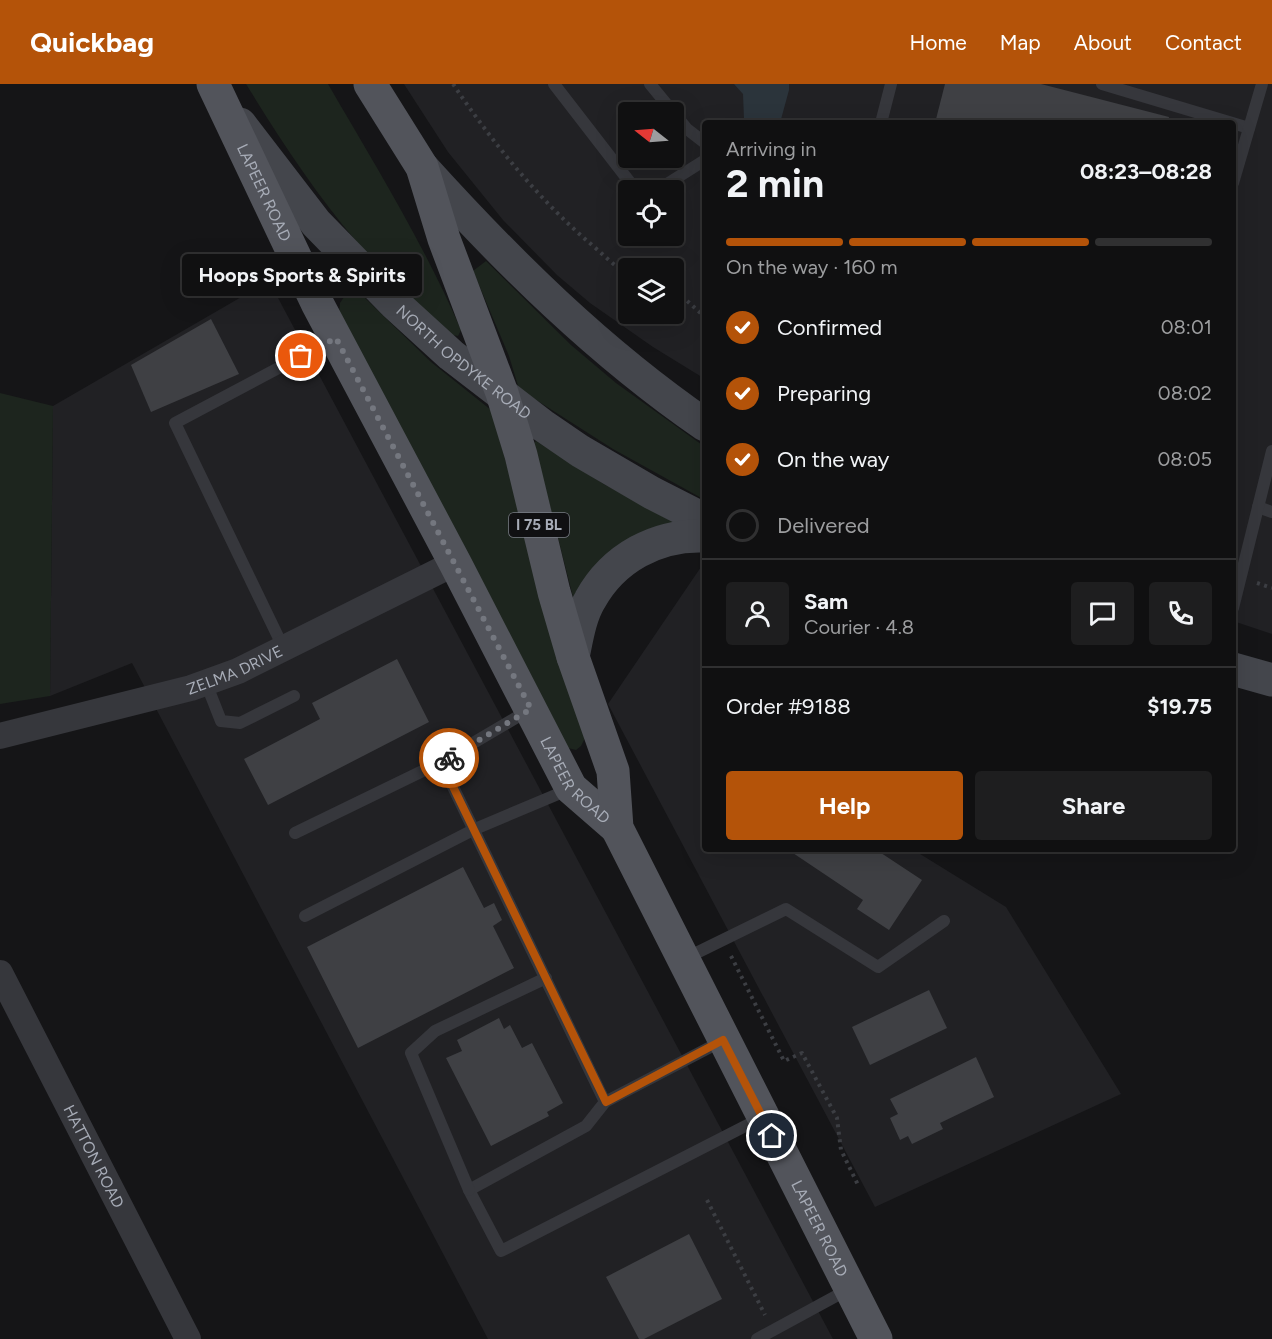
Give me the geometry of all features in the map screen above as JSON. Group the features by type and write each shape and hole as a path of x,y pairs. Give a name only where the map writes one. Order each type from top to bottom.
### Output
{"main road":[{"name":"LAPEER ROAD","path":"370,84 422,167 444,239 502,393 521,455 554,592 573,657 613,771 617,828"},
{"name":"LAPEER ROAD","path":"217,92 278,225 571,788 617,828 876,1339"},
{"name":"NORTH OPDYKE ROAD","path":"217,92 316,223 422,330 542,425 580,451 652,493 702,518"},
{"path":"422,167 465,215 582,330 654,389 702,423"},
{"path":"573,657 579,628 589,601 604,578 623,559 646,547 672,539 702,537"},
{"path":"1236,670 1272,680"}],"street":[{"name":"ZELMA DRIVE","path":"0,736 206,684 284,649 455,563"},
{"name":"HATTON ROAD","path":"0,973 188,1339"}],"lane":[{"path":"554,84 632,185 659,189 702,162"},
{"path":"650,84 687,129 702,141"},
{"path":"882,120 891,84"},
{"path":"1102,84 1222,120"},
{"path":"1236,173 1262,84"},
{"path":"1236,124 1249,128"},
{"path":"284,649 175,423 336,338"},
{"path":"1236,596 1272,451"},
{"path":"1258,507 1272,512"},
{"path":"206,684 221,721 232,723 240,723 294,696"},
{"path":"295,833 441,762 531,709"},
{"path":"441,762 606,1102"},
{"path":"305,916 475,829 571,788"},
{"path":"683,960 786,909 878,967 944,921"},
{"path":"546,978 435,1030 411,1053 468,1190 501,1251 763,1117"},
{"path":"468,1190 586,1126 606,1102 723,1040"},
{"path":"757,1339 850,1288"}],"path":[{"path":"453,84 501,148 567,224 618,266"},
{"path":"684,299 702,314"},
{"path":"1256,583 1272,588"},
{"path":"722,940 784,1061 802,1053 837,1118 841,1150 859,1187"},
{"path":"707,1200 773,1330"}],"shaded area":[{"path":"246,84 328,84 398,205 447,298 461,330 458,336 452,335 415,301 379,267 357,242 298,165"},
{"path":"404,84 1272,84 1272,634 1236,622 1236,120 702,120 702,377 620,324 684,324 684,258 618,258 618,323 557,275 503,220 448,152"},
{"path":"734,84 789,84 781,120 745,120 743,94"},
{"path":"486,261 571,345 616,383 702,445 702,498 613,449 519,389 509,356 473,271"},
{"path":"269,281 833,1339 488,1339 132,663 50,696 53,406"},
{"path":"355,292 365,298 431,362 491,410 585,738 576,750 568,748 339,314 340,303 346,294"},
{"path":"0,393 53,406 50,696 0,704"},
{"path":"536,441 602,483 677,524 573,597 534,443"},
{"path":"702,565 702,852 917,852 1006,907 1121,1094 875,1207 608,704"}],"building":[{"path":"945,84 1041,84 1169,117 1168,120 936,120"},
{"path":"211,319 239,374 151,412 131,365"},
{"path":"397,659 429,722 268,805 244,759 320,719 312,703"},
{"path":"791,852 880,852 922,880 889,930 857,909 863,900"},
{"path":"463,867 484,908 494,903 502,920 493,926 514,968 358,1048 307,947"},
{"path":"929,990 947,1028 870,1065 852,1027"},
{"path":"499,1018 504,1029 510,1025 522,1048 532,1043 563,1103 547,1112 549,1116 491,1146 446,1058 462,1051 457,1040"},
{"path":"976,1057 994,1097 940,1123 943,1129 912,1144 908,1136 900,1140 890,1118 898,1114 890,1099"},
{"path":"689,1234 722,1299 644,1339 639,1339 606,1277"}],"way so far":[{"path":"301,356 336,338 531,709 449,758"}],"place":[{"name":"Hoops Sports & Spirits","path":"301,356"}],"route":[{"path":"449,758 441,762 606,1102 723,1040 772,1136"}]}
